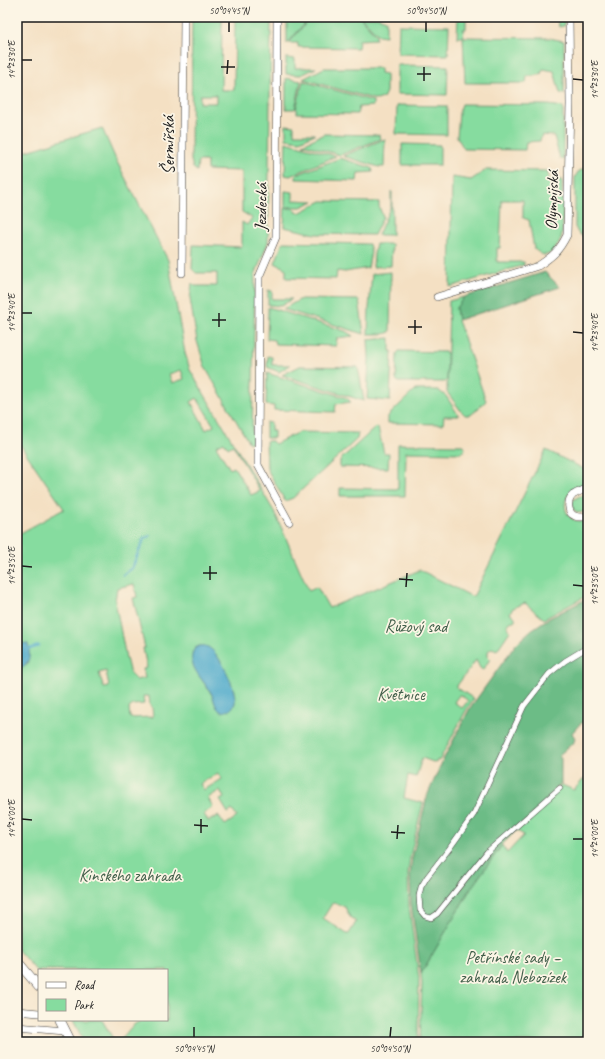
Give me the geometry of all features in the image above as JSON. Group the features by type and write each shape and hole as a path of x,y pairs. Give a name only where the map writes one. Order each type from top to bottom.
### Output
{"street":[{"name":"Šermířská","path":"182,274 184,17"},
{"name":"Jezdecká","path":"277,17 276,237 259,277 258,465 289,522"},
{"name":"Olympijská","path":"437,297 538,266 553,256 562,246 567,235 570,104 569,17"},
{"path":"588,488 573,495 569,501 571,514 576,517 588,516"},
{"path":"560,788 487,852 437,914 431,918 425,916 420,910 419,904 418,896 421,887 426,878 449,850 476,810 524,706 549,674 565,661 588,647"},
{"path":"17,961 38,986"},
{"path":"17,1011 38,1012"},
{"path":"60,1021 71,1042"},
{"path":"17,1027 65,1031"}],"green space":[{"path":"192,17 222,18 221,90 234,90 235,18 267,19 271,23 268,242 255,275 252,438 254,439 249,443 205,367 197,341 190,299 192,283 195,286 217,286 217,273 196,273 192,269 193,245 242,247 242,222 247,225 252,218 242,212 242,171 207,170 207,161 198,161 197,171 193,168 191,160","holes":["200,95 216,95 216,103 200,103"]},
{"path":"287,17 310,17 287,44"},
{"path":"311,17 360,17 376,35 376,39 359,40 358,48 298,47 298,43 289,43"},
{"path":"361,17 378,17 386,20 386,36 378,35"},
{"path":"458,17 466,17 466,29 463,29 464,37 549,38 564,41 564,94 560,93 554,71 543,69 541,74 527,76 526,83 465,83 463,37 457,37"},
{"path":"556,17 564,17 564,26 559,27"},
{"path":"399,25 449,26 448,55 398,54"},
{"path":"286,58 295,59 295,68 316,68 301,75 286,74"},
{"path":"397,65 448,66 447,95 397,94"},
{"path":"324,68 380,68 380,73 386,74 386,92 383,98 377,100 303,79"},
{"path":"286,78 301,81 295,109 286,109"},
{"path":"303,81 373,101 373,106 359,107 357,114 297,113 296,109"},
{"path":"462,104 549,105 563,107 563,159 560,159 554,136 542,135 540,141 526,142 525,150 464,149 457,137 459,113"},
{"path":"397,105 447,106 447,135 396,134"},
{"path":"286,125 294,126 294,134 315,134 300,141 286,139"},
{"name":"Kinského zahrada","path":"102,128 117,162 168,260 185,353 190,370 275,513 309,591 317,587 329,608 420,570 473,597 546,450 588,471 588,484 575,489 569,494 565,502 565,507 571,518 579,521 588,520 588,595 544,619 525,603 513,608 510,613 515,617 515,621 508,624 510,631 497,650 492,648 488,651 488,657 490,659 483,670 480,668 476,660 456,687 474,699 468,707 439,761 437,760 436,763 422,758 416,777 408,775 404,798 423,803 410,857 408,874 409,906 419,978 418,1042 119,1042 130,1028 138,1022 168,1021 168,969 38,969 38,973 17,949 17,671 28,663 22,643 17,642 17,535 64,509 17,440 17,154","holes":["181,370 184,379 172,383 169,374","197,398 214,426 206,430 191,402","224,442 228,448 233,445 260,491 251,495 234,467 230,469 216,446","134,584 137,597 133,598 145,648 143,648 147,668 143,669 145,678 136,680 129,670 115,601 117,588","216,655 226,672 234,691 222,712 217,707 212,695 195,669","106,671 109,687 104,688 99,673","460,694 468,701 462,708 454,702","143,696 149,696 153,717 130,718 129,708 133,705 144,704","218,773 222,779 204,790 200,784","220,790 224,798 220,800 228,813 232,810 237,817 225,825 219,816 208,821 204,814 213,807 208,798","333,902 345,907 350,917 356,922 349,934 323,918"]},
{"path":"324,134 379,135 380,139 340,155 303,144"},
{"path":"385,140 384,167 379,167 343,156"},
{"path":"286,142 336,156 290,176 285,175"},
{"path":"402,144 440,145 440,165 402,165"},
{"path":"340,158 372,168 373,172 358,173 357,181 296,179 296,175"},
{"path":"583,169 588,170 588,239 578,233 575,227 575,177 578,172"},
{"path":"486,170 548,171 548,180 562,180 562,234 558,244 551,253 545,255 539,253 534,249 529,220 523,218 523,200 502,200 500,248 497,248 497,262 524,262 524,265 450,287 452,177 471,180"},
{"path":"285,191 293,192 293,200 314,201 301,207 285,207"},
{"path":"391,191 392,235 378,235 391,206"},
{"path":"322,201 379,202 383,217 374,235 315,234 284,227 285,208 293,208 299,213"},
{"path":"283,242 369,244 371,252 368,268 345,272 337,271 336,279 286,278 286,269 275,263"},
{"path":"376,244 392,244 391,266 373,267"},
{"path":"391,272 390,332 384,334 368,334 372,274"},
{"path":"545,272 560,287 458,320 456,308 464,297"},
{"path":"268,290 272,291 272,299 292,299 281,306 268,305"},
{"path":"464,297 456,308 458,320 486,401 471,415 465,415 447,392 449,301"},
{"path":"301,299 359,300 364,334 283,309"},
{"path":"268,307 345,331 353,336 337,338 336,346 275,344 274,340 267,339"},
{"path":"390,338 390,351 392,351 390,401 367,399 369,358 368,340"},
{"path":"399,351 447,353 447,380 445,382 399,382 396,380 397,353"},
{"path":"268,356 272,357 272,365 290,365 279,372 267,367"},
{"path":"300,366 358,367 364,401 282,375"},
{"path":"267,373 344,397 351,402 336,404 335,412 274,410 274,406 266,405"},
{"path":"415,390 438,390 446,396 459,416 444,416 443,424 388,423 388,416"},
{"path":"266,422 271,423 271,431 274,431 274,438 266,438"},
{"path":"376,427 378,428 384,453 389,453 388,468 340,467 340,460"},
{"path":"299,432 358,433 357,439 293,498 285,501 267,469 266,441 272,441 275,444"},
{"path":"398,444 464,445 465,449 462,453 406,452 405,496 340,496 340,488 398,489"},
{"path":"588,495 588,511 578,513 574,510 572,503 573,501 578,497"},
{"path":"588,598 588,720 580,724 572,733 575,738 574,742 559,755 561,759 561,784 502,845 471,888 421,974 411,904 410,875 412,858 427,796 443,760 470,708 516,644 531,630 546,620"},
{"name":"Petřínské sady – zahrada Nebozízek","path":"588,774 588,1042 420,1042 421,974 471,888 502,845 507,853 524,835 515,830 562,785 574,790"},
{"path":"74,1021 103,1021 115,1042 84,1042"}],"water":[{"path":"17,642 28,644 29,657 27,663 17,671"},
{"path":"205,646 211,649 228,674 235,697 235,704 230,710 222,712 217,708 211,693 193,666 192,654 195,648"}],"waterway":[{"path":"123,575 132,568 144,539 150,536"},
{"path":"26,650 39,646"}],"park label":[{"name":"Růžový sad","path":"416,626"},
{"name":"Květnice","path":"401,694"}]}
